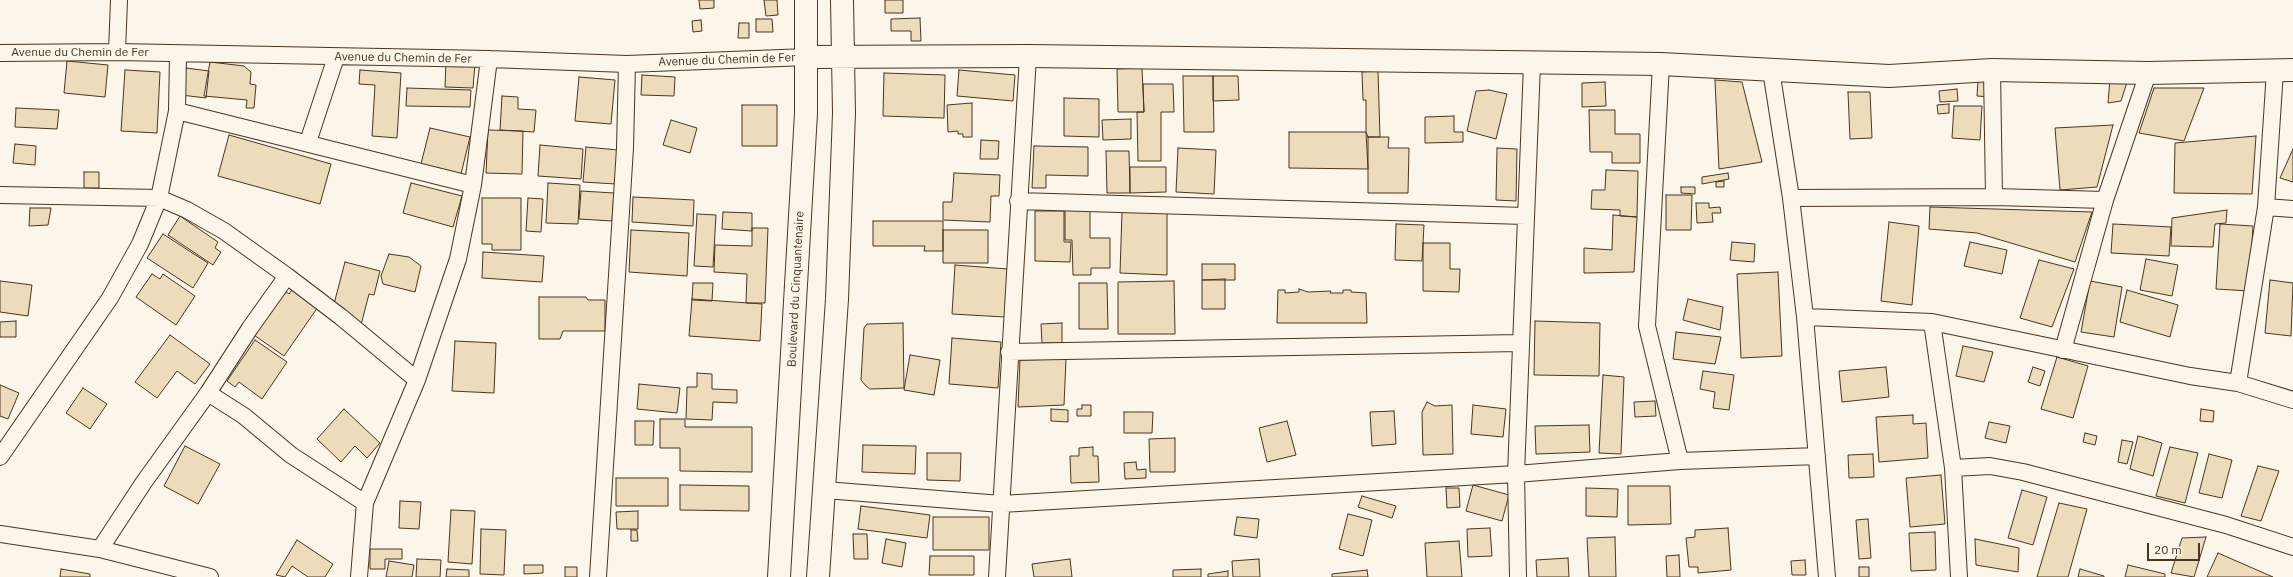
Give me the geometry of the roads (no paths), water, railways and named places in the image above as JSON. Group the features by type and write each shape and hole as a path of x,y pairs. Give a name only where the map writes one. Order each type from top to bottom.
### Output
{"street":[{"path":"117,52 119,0"},
{"name":"Boulevard du Cinquantenaire","path":"779,577 806,112 806,0"},
{"path":"818,577 837,299 844,58 842,0"},
{"name":"Avenue du Chemin de Fer","path":"0,53 117,52 178,55 489,59 627,64 807,57"},
{"path":"0,457 110,298 140,244 159,198 176,111 178,55"},
{"path":"807,57 1028,56 1532,64 1660,64 1889,76 1992,70 2148,73 2284,71 2266,207 2238,384"},
{"path":"997,577 1009,352 1028,56"},
{"path":"308,142 336,57"},
{"path":"359,577 365,503 417,380 458,259 474,185 489,59"},
{"path":"598,577 625,148 627,64"},
{"path":"1518,577 1516,474 1532,64"},
{"path":"1660,64 1646,326 1680,461"},
{"path":"1771,70 1791,198 1806,317 1816,456 1827,577"},
{"path":"1992,70 1994,197"},
{"path":"2063,350 2105,200 2148,73"},
{"path":"176,111 308,142 474,185"},
{"path":"0,195 159,198 187,210 224,232 287,276 341,317 417,380"},
{"path":"1791,198 1994,197 2105,200"},
{"path":"1018,201 1525,216"},
{"path":"2266,207 2293,209"},
{"path":"100,549 144,482 208,393 250,328 287,276"},
{"path":"1806,317 1932,322 2190,376 2238,384 2293,400"},
{"path":"1932,322 1953,468 1959,577"},
{"path":"1009,352 1520,343"},
{"path":"208,393 244,416 291,455 365,503"},
{"path":"825,490 1001,504 1516,474 1680,461 1816,456"},
{"path":"1953,468 1990,466 2023,472 2226,525 2293,547"},
{"path":"0,534 100,549 210,577"}]}
